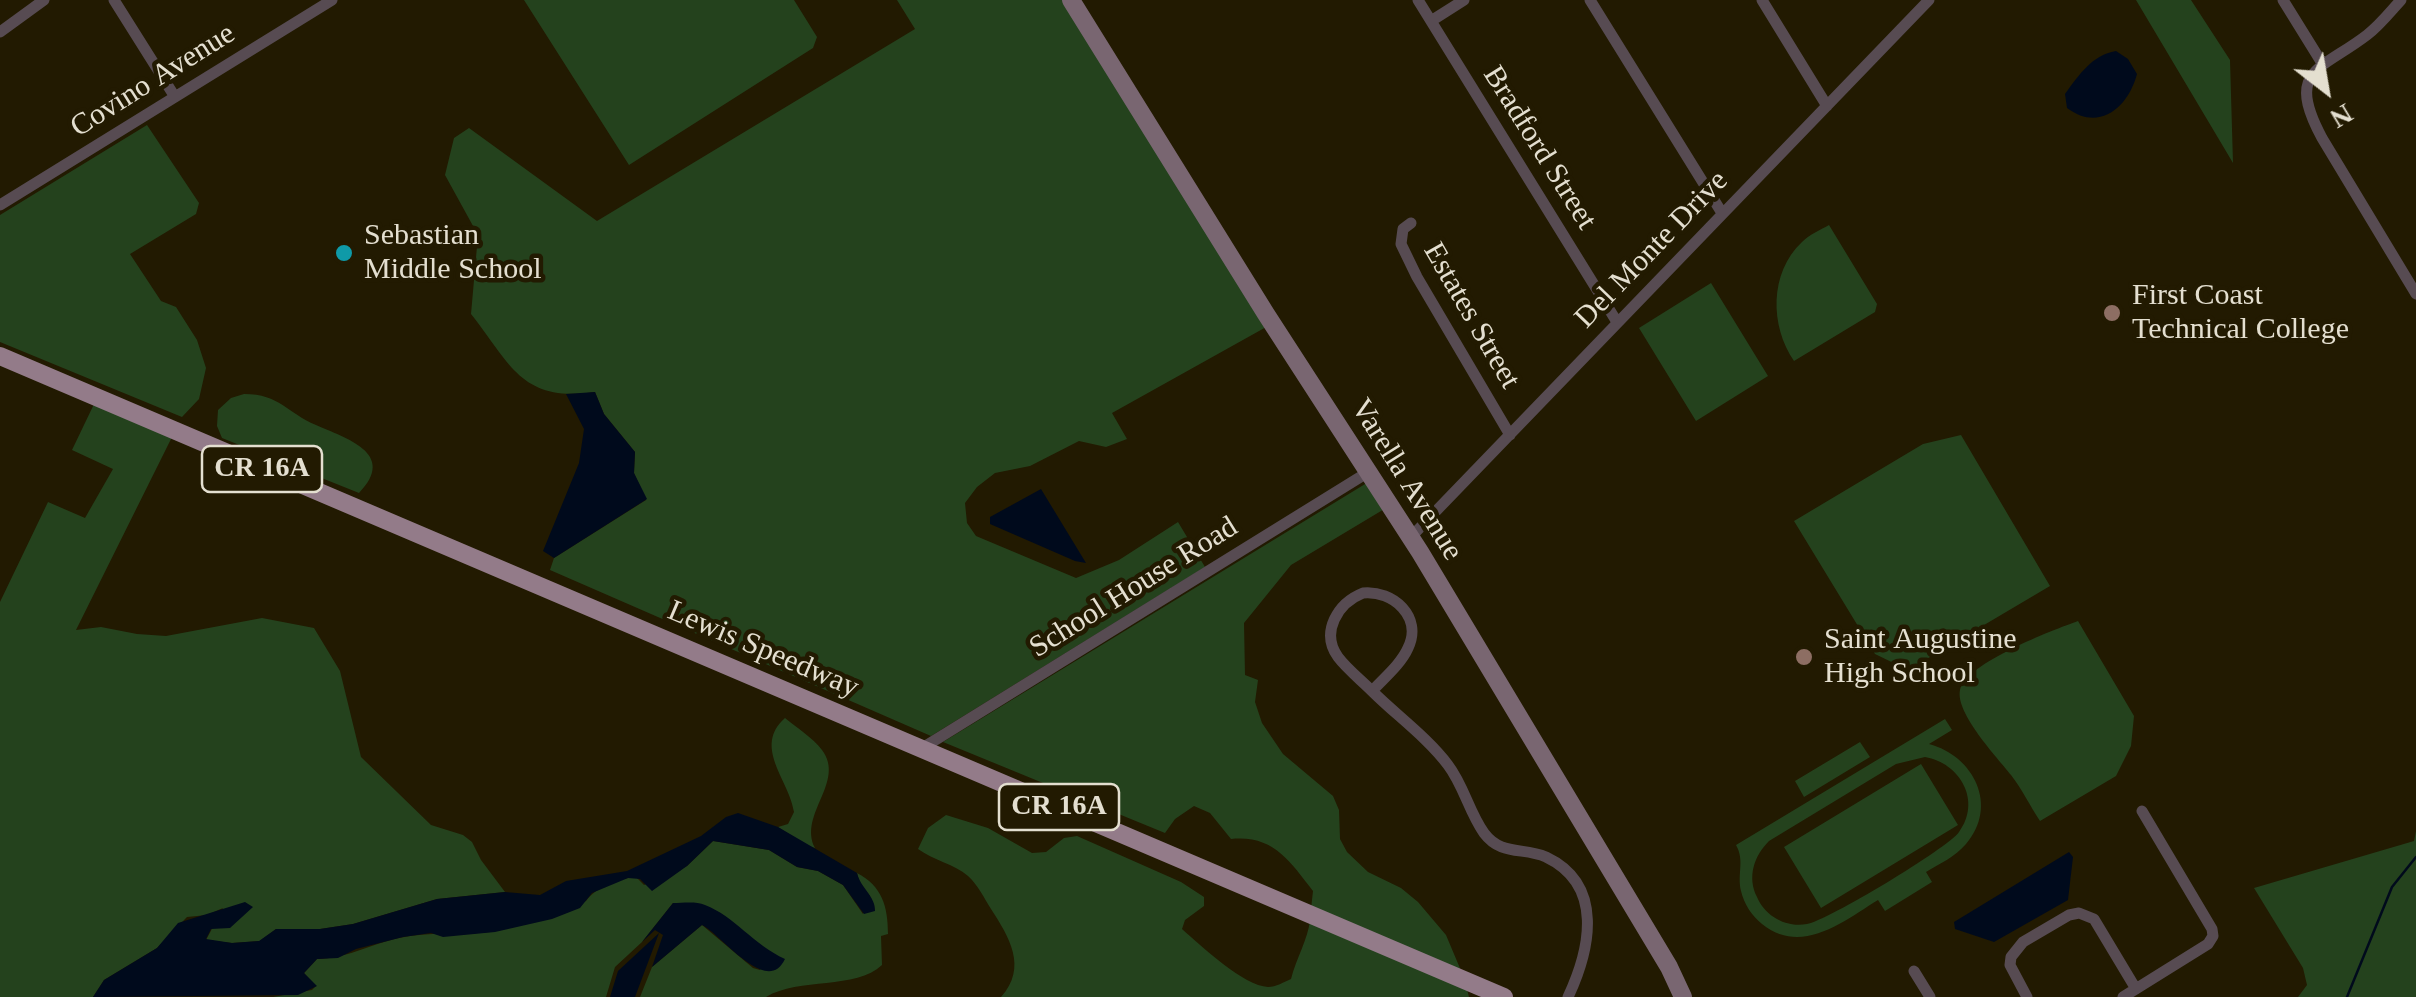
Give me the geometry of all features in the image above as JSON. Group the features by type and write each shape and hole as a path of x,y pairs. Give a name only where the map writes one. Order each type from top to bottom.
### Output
{"main road":[{"name":"Lewis Speedway","path":"0,356 1504,997"}],"street":[{"path":"0,32 44,0"},
{"path":"114,0 175,97"},
{"name":"Covino Avenue","path":"0,205 332,0"},
{"name":"Varella Avenue","path":"1071,0 1266,314 1411,537 1669,967 1682,997"},
{"name":"Bradford Street","path":"1418,0 1617,322"},
{"path":"1431,21 1464,0"},
{"path":"1590,0 1722,213"},
{"path":"1762,0 1826,106"},
{"name":"Del Monte Drive","path":"1411,537 1930,0"},
{"path":"2283,0 2322,63"},
{"path":"2401,0 2366,36 2322,63 2308,82 2305,96 2309,113 2416,294"},
{"name":"Estates Street","path":"1410,223 1403,229 1401,244 1510,435"},
{"name":"School House Road","path":"924,748 1370,471"},
{"path":"1372,691 1408,648 1412,629 1399,602 1372,592 1345,603 1338,611 1331,630 1339,658 1372,691 1446,761 1484,832 1498,847 1544,856 1578,885 1590,922 1588,940 1568,997"},
{"path":"2123,997 2208,944 2213,936 2142,811"},
{"path":"2027,997 2010,965 2016,948 2069,915 2079,913 2094,919 2136,988"},
{"path":"1914,971 1930,997"}],"green space":[{"path":"524,0 794,0 817,37 813,48 629,165"},
{"path":"897,0 1065,0 1268,326 1112,413 1127,439 1106,447 1079,441 1030,466 995,473 977,487 965,503 967,523 976,536 1076,578 1119,560 1178,522 1205,567 931,736 550,570 554,558 646,500 634,473 635,452 604,414 595,392 570,394 534,385 508,363 471,314 478,235 445,175 454,138 469,128 597,221 915,29"},
{"path":"2136,0 2191,0 2230,60 2233,163"},
{"path":"147,125 199,203 196,214 130,254 161,301 176,307 197,340 206,368 199,399 182,417 0,342 0,215"},
{"path":"1829,225 1877,304 1875,312 1794,361 1780,332 1779,284 1791,255 1805,239"},
{"path":"1711,283 1768,376 1696,421 1639,328"},
{"path":"244,394 266,397 353,442 370,457 370,479 359,493 222,438 217,426 218,410 231,398"},
{"path":"95,402 172,437 76,630 101,627 166,636 262,618 314,628 340,671 361,757 431,825 463,835 472,842 505,892 437,899 353,924 276,929 260,941 206,940 223,908 187,917 157,948 104,980 93,997 0,997 0,602 48,502 85,518 113,469 72,450"},
{"path":"1961,435 2050,586 1908,670 1875,654 1794,521 1923,444"},
{"path":"1370,481 1386,508 1291,565 1244,623 1245,675 1258,680 1255,702 1262,723 1283,754 1333,796 1339,810 1340,839 1347,852 1368,872 1401,888 1418,902 1446,935 1462,973 1311,909 1313,891 1288,860 1258,841 1231,839 1210,813 1194,806 1175,819 1165,833 943,742"},
{"path":"2078,621 2134,716 2131,746 2116,776 2040,821 2015,780 1970,722 1960,690 1977,669 1993,659"},
{"path":"785,718 810,737 828,762 826,786 812,823 815,848 778,827 788,824 794,812 772,752 776,729"},
{"path":"1945,719 1952,730 1929,744 1958,759 1977,784 1981,799 1976,829 1957,853 1926,872 1932,882 1885,911 1878,900 1837,925 1807,936 1777,933 1752,913 1741,891 1736,845","holes":["1925,757 1957,775 1968,796 1966,820 1950,840 1886,883 1819,920 1791,924 1765,910 1754,889 1752,874 1759,853 1769,841 1896,764"]},
{"path":"1860,742 1870,757 1804,797 1795,781"},
{"path":"1921,764 1958,825 1821,908 1784,847"},
{"path":"946,815 988,828 1032,853 1046,852 1064,838 1077,836 1181,882 1204,897 1204,906 1185,920 1182,929 1223,964 1258,985 1271,987 1291,979 1310,920 1466,986 1469,997 1001,997 1009,986 1014,963 1004,930 968,876 918,849 928,828"},
{"path":"2416,831 2416,997 2298,997 2307,985 2303,968 2254,888 2414,841"},
{"path":"713,841 769,850 797,867 818,871 843,885 863,914 870,896 857,873 866,878 878,891 887,914 888,934 881,936 882,965 858,978 794,987 766,997 640,997 652,967 702,925 753,968 760,970 771,953 717,912 673,903 642,942 615,967 606,997 273,997 312,990 316,986 304,973 317,959 338,957 410,936 490,932 514,926 586,901 615,881 636,877 644,885 687,866"}],"water":[{"path":"2116,51 2128,59 2137,74 2127,97 2101,117 2090,118 2067,108 2065,94 2081,73 2093,61"},
{"path":"595,392 604,414 635,452 634,473 647,499 554,558 543,551 579,463 584,429 566,394"},
{"path":"1041,489 1086,563 990,524 990,517"},
{"path":"738,813 778,827 857,873 875,911 864,914 843,885 818,871 797,867 769,850 713,841 652,891 640,879 628,878 592,893 580,908 552,919 495,932 403,937 356,949 338,958 317,959 304,973 317,986 298,995 93,997 104,980 157,948 178,923 245,902 253,907 230,928 211,929 206,939 232,943 259,941 276,929 353,924 437,899 505,892 540,895 566,881 627,871 701,836"},
{"path":"2069,852 2073,857 2068,900 1994,942 1955,929 1954,922"},
{"path":"673,903 698,903 715,910 785,959 777,969 756,968 702,925 652,967 663,935 655,930 642,942"},
{"path":"659,933 635,997 610,997 618,971"}],"waterway":[{"path":"2347,997 2392,887 2416,857"}],"place":[{"name":"Sebastian Middle School","path":"344,253"},
{"name":"First Coast Technical College","path":"2112,313"},
{"name":"Saint Augustine High School","path":"1804,657"}]}
